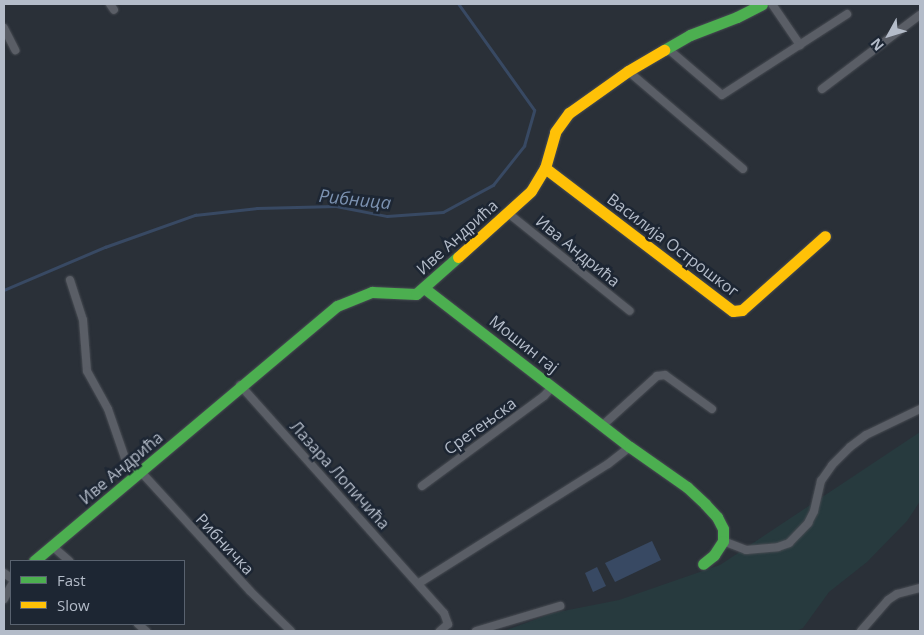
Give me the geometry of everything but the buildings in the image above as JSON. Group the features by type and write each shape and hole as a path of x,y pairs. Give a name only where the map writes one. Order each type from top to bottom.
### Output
{"street":[{"name":"Иве Андрића","path":"35,560 140,474 240,385 338,306 372,292 408,295 416,294 424,288 531,191 545,168 555,132 569,113 628,70 690,35 737,17 762,4"},
{"path":"772,4 800,45"},
{"path":"667,48 722,95 847,14"},
{"path":"822,89 920,15"},
{"path":"4,28 15,50"},
{"path":"628,70 743,169"},
{"name":"Василија Острошког","path":"545,168 733,311 742,310 825,236"},
{"name":"Ива Андрића","path":"508,213 630,311"},
{"name":"Рибничка","path":"70,280 83,320 86,371 108,409 125,458 290,631"},
{"name":"Мошин гај","path":"424,288 687,488 717,516 723,529 722,541"},
{"path":"603,425 657,376 665,376 712,409"},
{"name":"Лазара Лопичића","path":"240,385 419,583 448,619 448,624 440,631"},
{"name":"Сретењска","path":"422,486 538,401 552,387"},
{"path":"704,564 714,555 722,541 746,550 778,547 789,543 808,523 814,511 821,481 832,465 850,447 866,436 920,409"},
{"path":"419,583 608,464 630,446"},
{"path":"52,546 68,560"},
{"path":"4,599 10,588"},
{"path":"861,631 888,600 897,594 920,588"},
{"path":"476,631 560,606"}],"green space":[{"path":"920,432 920,501 907,521 867,562 829,592 803,628 796,631 504,631 553,613 619,600 720,565"}],"water":[{"path":"652,541 661,560 615,582 605,563"},
{"path":"597,567 606,586 593,592 585,573"}],"waterway":[{"name":"Рибница","path":"4,290 105,247 195,215 257,208 336,206 387,216 443,212 493,185 524,146 534,110 458,4"}],"traffic: fast":[{"path":"664,50 690,35 737,17 762,4"},
{"path":"35,560 337,306 372,292 416,294 458,257"},
{"path":"424,288 630,447 687,487 705,504 717,517 723,529 723,541 714,555 703,564"}],"traffic: slow":[{"path":"458,257 531,191 545,168 555,132 569,113 628,71 664,50"},
{"path":"545,168 733,311 742,310 825,236"}]}
